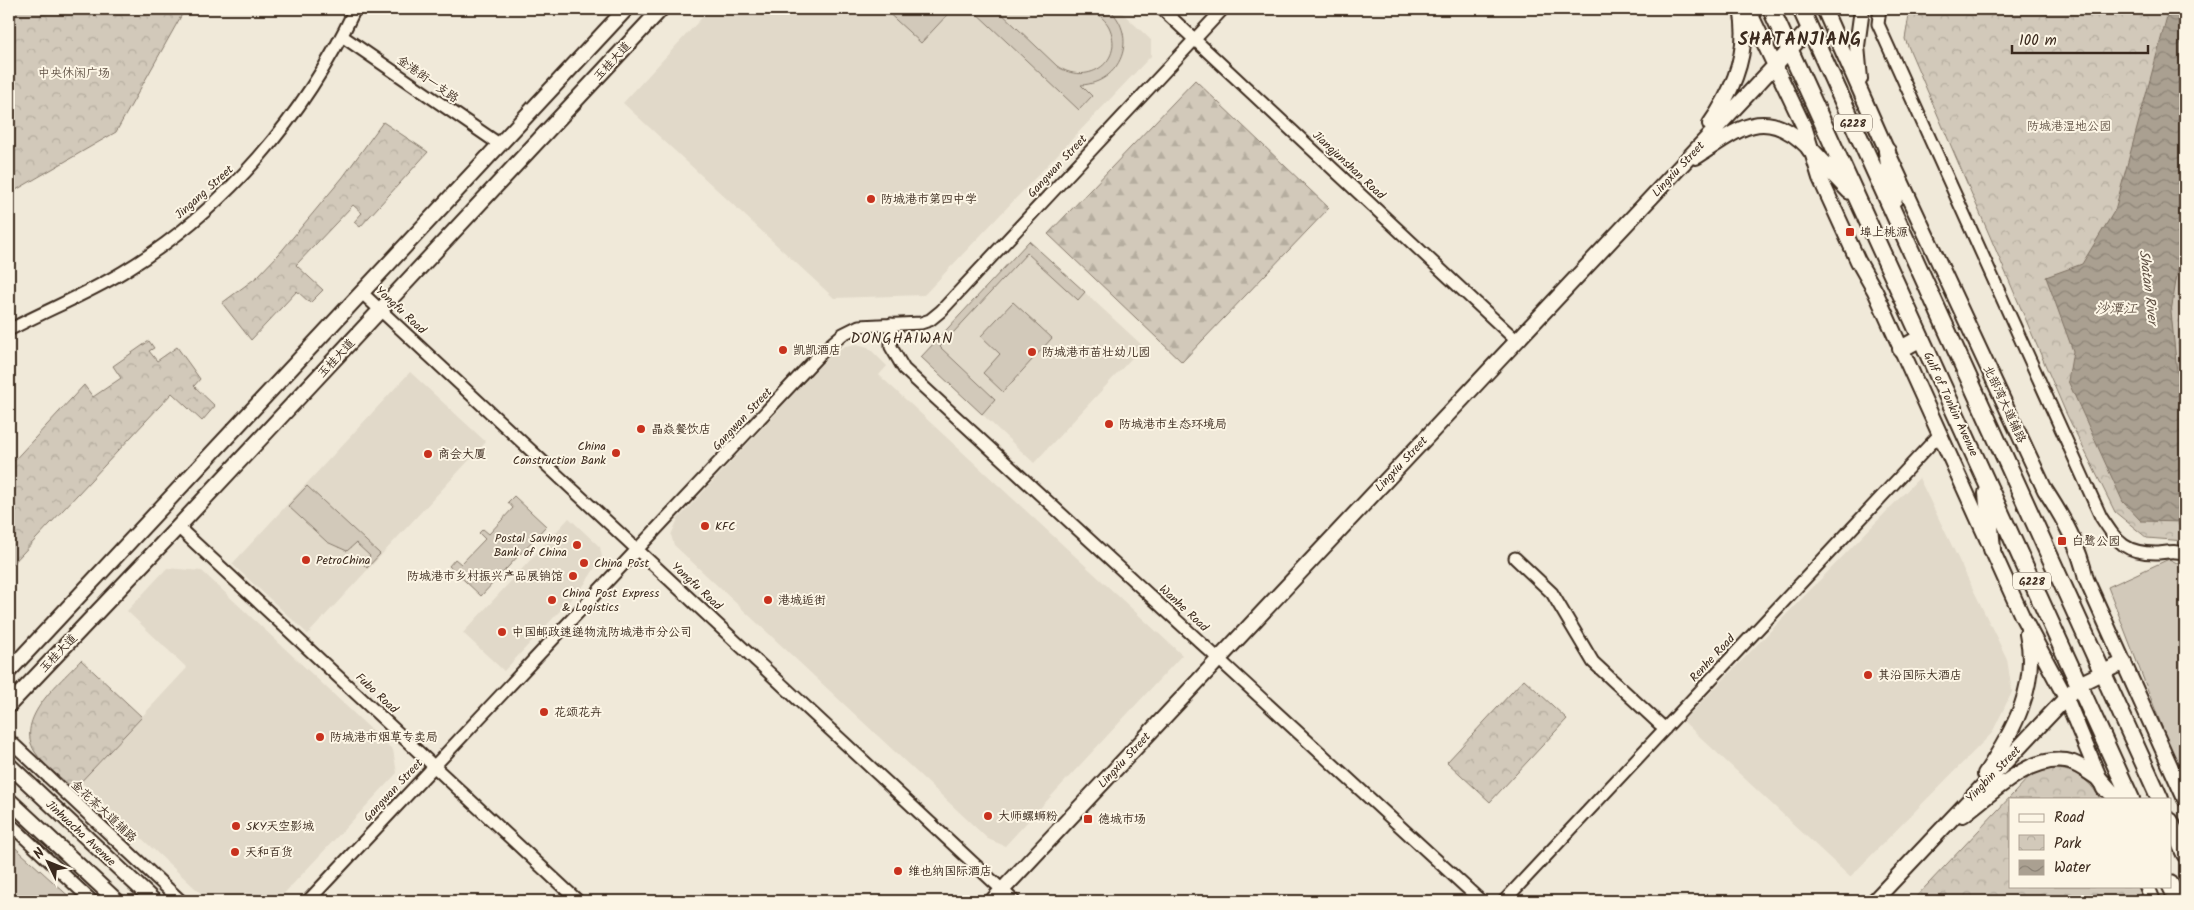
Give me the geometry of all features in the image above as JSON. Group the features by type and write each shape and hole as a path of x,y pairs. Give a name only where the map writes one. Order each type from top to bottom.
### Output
{"highway":[{"name":"Gulf of Tonkin Avenue","path":"1771,9 2132,798"},
{"name":"G228","path":"1802,9 2160,798"},
{"path":"1810,149 1858,200"},
{"path":"1887,151 1896,218"},
{"path":"1902,349 1922,338"},
{"path":"1985,478 1992,549"},
{"path":"2100,780 2116,798"},
{"path":"2172,825 2185,854"},
{"path":"2172,888 2178,901"}],"main road":[{"name":"玉桂大道","path":"9,671 626,9"},
{"name":"玉桂大道","path":"9,705 178,527 661,9"},
{"path":"1677,169 1720,110 1735,79 1743,46 1741,9"},
{"path":"1748,9 1805,129 1820,178 1858,261 1875,291 1902,349 2022,616 2066,698 2108,798"},
{"path":"1862,9 1857,46 1859,74 1866,104"},
{"name":"北部湾大道辅路","path":"1825,10 1887,151 2045,490 2063,517 2081,555 2086,579 2185,799"},
{"name":"Lingxiu Street","path":"992,901 1810,28"},
{"path":"1677,169 1737,131 1754,123 1771,124 1785,129 1799,138 1810,149"},
{"path":"1960,809 2003,747 2018,716 2028,685 2031,669 2030,649 2022,616"},
{"name":"Yingbin Street","path":"1874,901 2079,684 2124,662"},
{"path":"1932,838 2024,770 2047,762 2066,761 2081,767 2100,780"},
{"name":"Jinhuacha Avenue","path":"9,765 154,901"},
{"name":"Jinhuacha Avenue","path":"9,800 117,901"},
{"path":"2148,888 2153,901"}],"street":[{"name":"Jingang Street","path":"9,330 81,296 124,272 158,249 204,213 247,171 288,123 324,69 355,9"},
{"name":"Jiangjunshan Road","path":"1162,9 1517,341"},
{"name":"Gangwan Street","path":"308,901 823,351 843,334 859,326 921,323 930,320 941,311 1223,9"},
{"path":"1880,9 1878,24 2101,517 2116,540 2139,553 2179,551 2185,554"},
{"path":"1810,28 1825,10"},
{"name":"金港街一支路","path":"342,36 499,144"},
{"name":"Yongfu Road","path":"361,292 1014,901"},
{"name":"Wanhe Road","path":"891,324 891,346 904,369 1481,901"},
{"name":"Renhe Road","path":"1504,901 1940,434"},
{"name":"Fubo Road","path":"178,527 578,901"},
{"path":"1515,558 1552,592 1593,662 1665,728"},
{"name":"金花茶大道辅路","path":"9,740 181,901"},
{"path":"9,823 92,901"}],"shaded area":[{"name":"防城港市第四中学","path":"710,9 1118,9 1151,40 1151,56 924,295 834,298 623,103"},
{"name":"防城港市苗壮幼儿园","path":"1029,241 1143,346 1034,463 921,357"},
{"path":"857,344 868,347 887,366 879,375 1182,655 1005,846 988,839 674,545 671,535 678,519 830,355 845,346"},
{"path":"410,372 486,442 308,634 232,564"},
{"name":"其沿国际大酒店","path":"1919,478 2007,659 2012,692 1992,733 1850,877 1683,721"},
{"path":"569,518 600,547 602,557 584,585 504,671 463,633"},
{"path":"167,568 202,571 393,750 397,773 277,901 209,901 81,782 187,668 127,611"}],"green space":[{"name":"中央休闲广场","path":"9,9 185,9 116,132 9,194"},
{"path":"884,9 945,9 949,13 921,43"},
{"path":"972,9 997,9 1057,66 1068,72 1079,74 1099,68 1107,61 1112,52 1113,41 1109,26 1092,9 1109,9 1118,20 1123,32 1124,45 1121,57 1106,76 1095,82 1081,85 1092,96 1079,110"},
{"name":"防城港湿地公园","path":"1910,9 2185,9 2185,541 2147,538 2115,512 2066,413 1905,39"},
{"path":"1195,80 1329,208 1182,362 1048,234"},
{"path":"383,122 428,152 360,227 354,222 362,213 353,205 296,265 323,290 310,303 297,291 251,340 222,303 257,277 279,254 343,177"},
{"path":"1029,241 1085,292 1078,300 1027,253 940,347 995,399 982,414 921,357"},
{"path":"1013,302 1052,338 1003,392 983,373 1000,354 981,336"},
{"path":"149,341 154,348 149,351 157,361 177,347 200,379 194,386 215,406 202,421 172,393 9,568 9,466 84,385 93,397 121,378 113,366"},
{"path":"307,486 380,554 367,568 363,564 370,556 356,543 347,551 327,542 288,506"},
{"path":"514,496 546,526 481,596 449,566 455,559 461,564 485,539 479,533 483,529 489,534 513,508 508,502"},
{"path":"2169,559 2185,567 2185,771 2179,771 2108,587"},
{"path":"81,660 142,717 74,789 48,767 35,752 30,739 30,727 42,702"},
{"path":"1524,679 1567,719 1490,802 1447,762"},
{"path":"2048,768 2072,772 2085,780 2099,798 2009,798 2030,776"},
{"path":"2009,798 2009,888 2139,888 2144,901 1912,901"},
{"path":"9,842 74,901 9,901"}],"water":[{"name":"沙潭江","path":"2169,9 2185,9 2185,226 2171,312 2177,372 2185,392 2185,522 2141,521 2123,502 2068,381 2073,351 2046,277 2082,264 2115,210"}],"place":[{"name":"防城港市第四中学","path":"871,199"},
{"name":"埠上桃源","path":"1850,232"},
{"name":"凯凯酒店","path":"783,350"},
{"name":"防城港市苗壮幼儿园","path":"1032,352"},
{"name":"防城港市生态环境局","path":"1109,424"},
{"name":"晶焱餐饮店","path":"641,429"},
{"name":"China Construction Bank","path":"616,453"},
{"name":"商会大厦","path":"428,454"},
{"name":"KFC","path":"705,526"},
{"name":"白鹭公园","path":"2062,541"},
{"name":"Postal Savings Bank of China","path":"577,545"},
{"name":"PetroChina","path":"306,560"},
{"name":"China Post","path":"584,563"},
{"name":"防城港市乡村振兴产品展销馆","path":"573,576"},
{"name":"China Post Express & Logistics","path":"552,600"},
{"name":"港城逅街","path":"768,600"},
{"name":"中国邮政速递物流防城港市分公司","path":"502,632"},
{"name":"其沿国际大酒店","path":"1868,675"},
{"name":"花颂花卉","path":"544,712"},
{"name":"防城港市烟草专卖局","path":"320,737"},
{"name":"大师螺蛳粉","path":"988,816"},
{"name":"德城市场","path":"1088,819"},
{"name":"SKY天空影城","path":"236,826"},
{"name":"天和百货","path":"235,852"},
{"name":"维也纳国际酒店","path":"898,871"}],"district":[{"name":"SHATANJIANG","path":"1800,39"},
{"name":"DONGHAIWAN","path":"902,338"}],"water label":[{"name":"Shatan River","path":"2149,287"}]}
